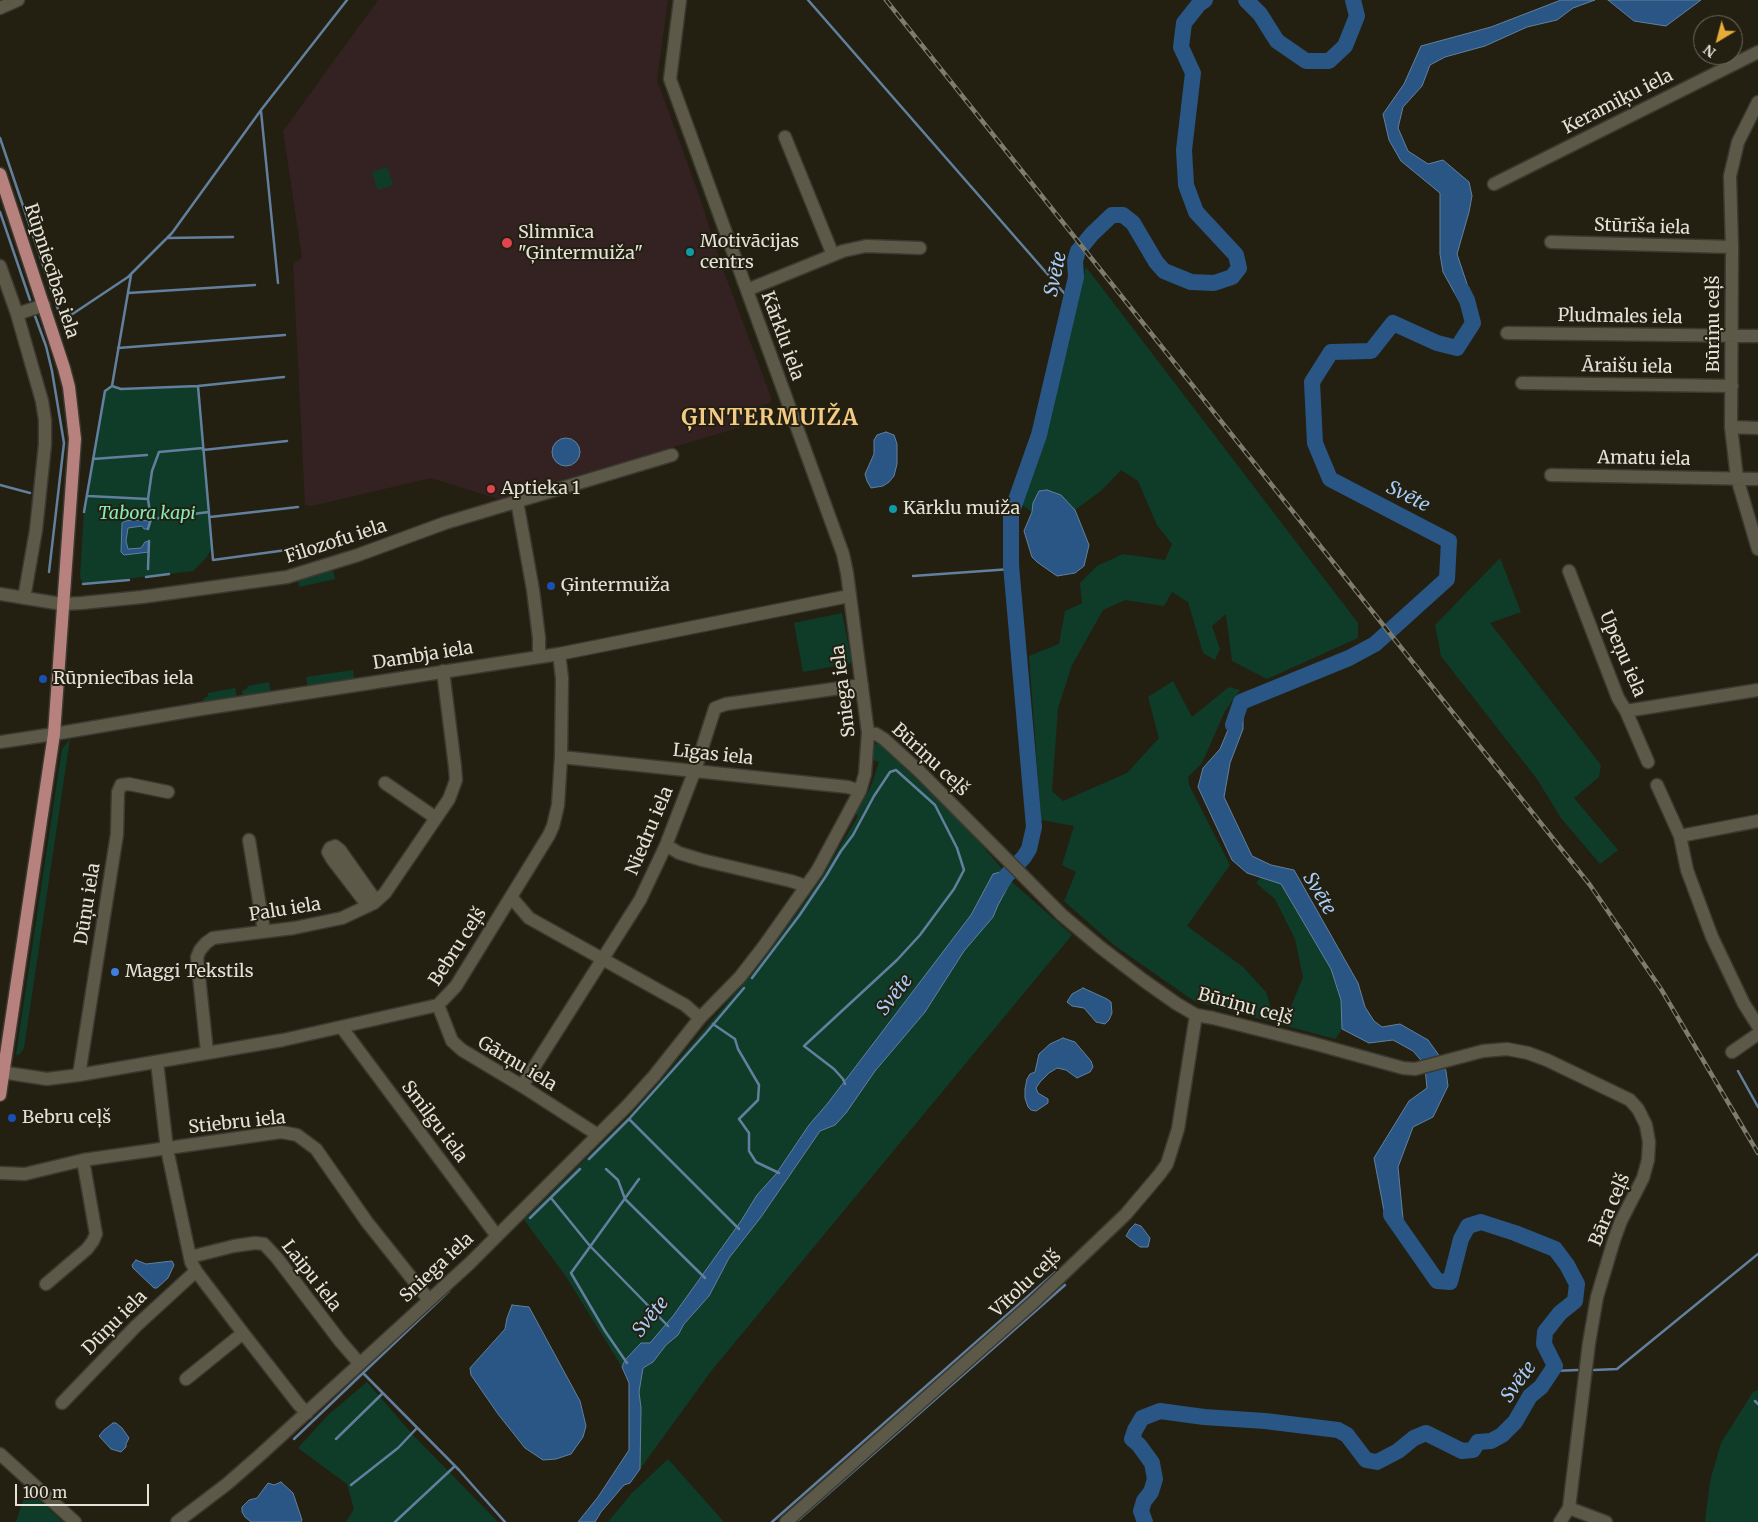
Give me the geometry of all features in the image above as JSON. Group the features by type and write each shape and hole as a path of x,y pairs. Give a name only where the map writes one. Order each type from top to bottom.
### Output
{"main road":[{"name":"Rūpniecības iela","path":"0,174 58,346 69,387 75,438 54,734 0,1095"}],"street":[{"path":"0,8 18,0"},
{"name":"Kārklu iela","path":"680,0 670,79 843,554 850,596"},
{"name":"Keramiķu iela","path":"1494,184 1758,52"},
{"name":"Būriņu ceļš","path":"1758,102 1738,142 1730,176 1732,427 1737,478 1758,549"},
{"path":"785,137 833,255"},
{"name":"Stūrīša iela","path":"1551,242 1732,247"},
{"path":"747,290 833,255 866,246 920,248"},
{"path":"0,266 17,314 42,401 45,420 36,530 24,598"},
{"path":"17,314 44,305"},
{"name":"Pludmales iela","path":"1508,333 1758,336"},
{"name":"Āraišu iela","path":"1522,383 1732,386"},
{"path":"1732,427 1758,428"},
{"name":"Filozofu iela","path":"0,594 62,604 142,597 287,577 358,555 445,523 672,455"},
{"name":"Amatu iela","path":"1551,475 1758,479"},
{"path":"517,501 533,590 539,638 539,657"},
{"name":"Upeņu iela","path":"1569,571 1618,698 1626,711 1758,690"},
{"name":"Dambja iela","path":"0,742 201,708 559,654 850,596"},
{"name":"Sniega iela","path":"177,1522 227,1484 470,1263 654,1076 700,1018 740,976 764,946 817,871 860,791 864,774 868,733 850,596"},
{"name":"Bebru ceļš","path":"2,1072 47,1079 79,1075 283,1040 438,1005 456,986 553,826 558,805 561,757 562,678 559,654"},
{"name":"Palu iela","path":"207,1052 197,958 200,950 206,943 213,938 294,928 342,918 372,903 385,894 449,799 456,780 443,671"},
{"name":"Niedru iela","path":"522,1086 640,900 666,845 695,770 715,708 726,704 862,685"},
{"path":"1626,711 1648,762"},
{"name":"Būriņu ceļš","path":"868,733 876,734 884,739 948,800 1062,915 1100,947 1156,989 1196,1015 1312,1043 1402,1068 1415,1069"},
{"name":"Līgas iela","path":"561,757 848,787 860,791"},
{"path":"385,783 436,818"},
{"name":"Dūņu iela","path":"79,1075 117,834 118,792 121,785 129,784 168,792"},
{"path":"1657,784 1680,836 1687,870 1712,937 1744,1004 1758,1026"},
{"path":"1680,836 1758,821"},
{"path":"249,840 264,931"},
{"path":"666,845 679,853 702,860 806,886"},
{"path":"511,897 529,918 685,1005 700,1018"},
{"name":"Gārņu iela","path":"438,1005 452,1041 462,1050 598,1135"},
{"name":"Vītolu ceļš","path":"786,1522 1035,1301 1126,1214 1160,1175 1167,1164 1178,1129 1196,1015"},
{"name":"Smilgu iela","path":"342,1028 497,1236"},
{"path":"1732,1052 1758,1034"},
{"name":"Bāra ceļš","path":"1415,1069 1491,1051 1507,1050 1528,1053 1548,1060 1630,1100 1638,1109 1646,1125 1649,1142 1648,1160 1643,1178 1621,1221 1614,1240 1593,1317 1569,1508 1560,1522"},
{"path":"157,1062 167,1148 190,1257 196,1271 298,1405 307,1413"},
{"name":"Stiebru iela","path":"0,1173 25,1174 83,1160 280,1132 297,1134 316,1149 367,1222 429,1300"},
{"path":"46,1284 93,1242 96,1234 83,1160"},
{"name":"Laipu iela","path":"190,1257 234,1246 255,1243 264,1244 360,1364"},
{"name":"Dūņu iela","path":"62,1403 136,1326 196,1271"},
{"path":"186,1379 243,1333"},
{"path":"0,1454 75,1522"},
{"path":"1569,1508 1606,1522"}],"shaded area":[{"name":"Slimnīca \"Ģintermuiža\"","path":"378,0 668,0 657,80 699,195 720,261 771,397 771,403 754,408 756,414 746,417 745,423 741,427 498,499 431,478 312,506 305,505 293,264 302,258 283,131"}],"green space":[{"path":"387,167 393,185 378,190 372,172"},
{"path":"1086,267 1358,623 1358,638 1267,679 1232,661 1226,614 1212,626 1220,649 1215,660 1203,653 1188,602 1172,592 1164,606 1125,600 1103,610 1072,665 1058,708 1052,791 1063,801 1127,773 1159,738 1148,697 1173,681 1192,717 1229,687 1240,690 1225,711 1202,763 1188,777 1189,785 1230,865 1187,926 1243,967 1266,992 1271,1008 1289,1012 1303,977 1295,939 1275,899 1256,883 1261,877 1281,884 1331,969 1341,1000 1342,1029 1335,1039 1194,1001 1114,945 1064,901 1076,872 1062,865 1074,826 1041,820 1029,656 1059,644 1065,611 1082,603 1080,583 1097,566 1123,554 1165,560 1172,544 1157,525 1138,481 1121,470 1102,490 1075,510 1061,495 1033,503 1032,512 1021,504 1033,469"},
{"name":"Tabora kapi","path":"112,386 121,389 198,386 212,548 206,558 193,571 83,584 80,577 84,512 105,391"},
{"path":"1500,558 1521,612 1490,623 1601,765 1599,777 1574,798 1618,850 1600,864 1561,818 1537,779 1441,656 1435,625"},
{"path":"332,567 335,579 299,587 298,579"},
{"path":"842,613 852,663 803,672 794,623"},
{"path":"353,670 354,680 308,688 306,677"},
{"path":"269,682 271,693 243,697 242,691 248,688 247,686"},
{"path":"235,688 237,698 204,706 203,699 208,696 208,693"},
{"path":"70,739 24,1048 20,1054 16,1055 62,749"},
{"path":"879,742 904,763 902,765 967,828 1004,871 993,874 971,915 828,1103 809,1125 776,1174 757,1195 741,1221 673,1316 650,1343 625,1359 622,1367 565,1275 524,1220 629,1116 661,1080 750,976 800,909 822,877 858,816 854,813 857,808 859,809 871,786 879,762 872,760 873,746"},
{"path":"1011,881 1072,935 712,1370 640,1469 641,1408 639,1392 643,1368 653,1362 666,1345 678,1335 684,1324 709,1296 729,1258 761,1217 820,1131 835,1125 875,1071 925,1012 964,951 993,917"},
{"path":"367,1382 413,1435 498,1522 346,1522 354,1509 347,1484 298,1448 328,1415"},
{"path":"1758,1390 1758,1522 1705,1522 1710,1481 1721,1443 1753,1392"},
{"path":"668,1459 724,1522 608,1522 631,1494"},
{"path":"27,1489 63,1522 16,1522"}],"water":[{"path":"1561,0 1595,0 1573,8 1557,20 1527,27 1485,46 1445,57 1430,65 1422,86 1403,107 1398,128 1408,151 1428,164 1443,160 1469,182 1472,196 1457,254 1475,308 1464,310 1443,272 1440,254 1440,193 1401,161 1389,140 1383,114 1404,84 1421,46 1491,27"},
{"path":"1608,0 1701,0 1666,26 1634,21"},
{"path":"886,432 894,435 897,444 897,464 894,476 883,486 871,488 865,474 874,454 874,440 877,435"},
{"path":"566,438 576,442 580,452 576,462 566,466 556,462 552,452 556,442"},
{"path":"1047,490 1061,495 1075,510 1089,545 1084,566 1075,573 1057,576 1032,557 1024,531 1039,491"},
{"path":"135,520 150,521 148,529 144,529 142,526 128,528 126,541 128,549 141,548 145,542 149,541 149,552 124,555 121,552 122,523"},
{"path":"1243,703 1243,729 1230,763 1224,797 1252,856 1271,865 1294,870 1358,983 1365,1007 1374,1021 1382,1027 1400,1024 1428,1040 1438,1054 1446,1071 1448,1086 1433,1117 1413,1127 1398,1167 1404,1229 1398,1233 1385,1216 1374,1158 1409,1101 1427,1088 1425,1068 1413,1051 1393,1040 1369,1043 1342,1029 1341,1000 1331,969 1281,884 1247,873 1232,860 1198,787 1203,768 1220,749 1238,706"},
{"path":"1004,871 1011,877 1011,881 993,917 964,951 925,1012 875,1071 846,1113 835,1125 820,1131 761,1217 729,1258 709,1296 684,1324 678,1335 666,1345 653,1362 643,1368 639,1392 641,1408 640,1469 630,1483 624,1485 601,1512 595,1522 578,1522 598,1497 629,1450 629,1383 622,1367 625,1360 641,1343 650,1343 673,1316 741,1221 757,1195 776,1174 809,1125 828,1103 971,915 993,874"},
{"path":"1083,988 1111,1002 1112,1013 1105,1024 1096,1022 1084,1008 1072,1006 1067,1002 1072,994"},
{"path":"1063,1038 1075,1042 1091,1061 1093,1067 1090,1072 1077,1078 1066,1070 1057,1068 1049,1073 1036,1088 1038,1093 1048,1099 1048,1103 1036,1111 1031,1110 1025,1098 1027,1079 1030,1074 1035,1072 1039,1054 1050,1044"},
{"path":"1135,1224 1141,1226 1150,1238 1148,1247 1140,1247 1126,1236"},
{"path":"136,1260 146,1264 172,1261 174,1265 168,1278 157,1288 154,1288 133,1268 132,1265"},
{"path":"512,1305 529,1307 580,1401 586,1426 583,1437 571,1454 556,1459 543,1460 525,1448 471,1375 470,1368 505,1329"},
{"path":"113,1423 122,1428 129,1438 126,1447 121,1452 111,1449 99,1436"},
{"path":"281,1482 293,1493 301,1522 251,1522 245,1517 242,1507 249,1500 257,1498 268,1483 274,1485"}],"waterway":[{"path":"0,138 62,321 128,277 172,233 261,110 347,0"},
{"path":"808,0 1071,301"},
{"name":"Svēte","path":"995,892 1029,849 1034,827 1011,565 1011,514 1039,435 1076,277 1075,261 1078,251 1112,215 1123,215 1133,223 1156,262 1164,271 1191,282 1214,283 1232,277 1239,268 1236,255 1196,212 1186,185 1184,150 1193,73 1181,47 1184,23 1199,4 1205,0"},
{"name":"Svēte","path":"1246,0 1260,14 1277,41 1306,61 1329,61 1345,46 1357,16 1353,0"},
{"path":"261,111 278,283"},
{"path":"0,212 30,300"},
{"path":"167,238 233,237"},
{"path":"131,275 112,386 121,389 198,386 213,560 316,546"},
{"path":"128,293 255,285"},
{"name":"Svēte","path":"1233,725 1241,702 1349,658 1375,644 1447,579 1449,541 1330,479 1315,443 1312,382 1331,352 1371,351 1393,323 1437,343 1457,348 1473,323 1467,300 1462,290"},
{"path":"35,316 46,346 52,371 64,443 49,572"},
{"path":"118,348 285,335"},
{"path":"198,386 284,377"},
{"path":"84,512 105,391 112,386"},
{"path":"203,450 287,441"},
{"path":"148,529 151,519 148,499 152,471 159,452 203,448"},
{"path":"93,459 147,455"},
{"path":"0,485 30,493"},
{"path":"88,496 148,499"},
{"path":"210,517 298,507"},
{"path":"151,519 209,512"},
{"path":"148,569 149,541"},
{"path":"913,576 1011,569"},
{"path":"146,577 169,574"},
{"path":"83,584 129,580"},
{"path":"752,978 799,916 826,876 853,835 874,796 890,772 896,770 935,805 957,848 964,870 954,889 920,935 897,960 804,1046 834,1069 845,1084"},
{"path":"589,1159 629,1119 744,988"},
{"path":"713,1024 735,1039 738,1049 759,1085 758,1100 739,1119 749,1133 749,1151 756,1162 779,1173"},
{"path":"1738,1071 1758,1107"},
{"path":"629,1119 739,1229"},
{"path":"530,1218 580,1169"},
{"path":"606,1169 618,1180 625,1199 705,1278"},
{"path":"627,1363 605,1331 571,1273 639,1179"},
{"path":"551,1198 590,1246 668,1326"},
{"name":"Svēte","path":"1145,1522 1141,1511 1144,1501 1151,1492 1155,1479 1152,1463 1139,1445 1132,1439 1142,1418 1160,1411 1338,1430 1347,1435 1366,1460 1377,1462 1398,1451 1414,1438 1426,1433 1462,1451 1473,1450 1478,1442 1491,1441 1502,1435 1515,1422 1530,1396 1541,1387 1555,1366 1544,1344 1545,1332 1560,1313 1575,1301 1577,1284 1567,1265 1555,1249 1481,1222 1468,1226 1461,1239 1450,1282 1437,1281 1391,1215 1391,1212"},
{"path":"1594,1370 1617,1369 1758,1254"},
{"path":"772,1522 1059,1269"},
{"path":"796,1522 1065,1285"},
{"path":"449,1291 363,1373 459,1470 505,1522"},
{"path":"1552,1371 1578,1370"},
{"path":"294,1439 363,1373"},
{"path":"336,1439 383,1393"},
{"path":"1755,1401 1758,1404"},
{"path":"351,1485 398,1448 417,1428"},
{"path":"395,1522 455,1466"}],"railway":[{"path":"886,0 1590,885 1661,989 1758,1153"}],"place":[{"name":"Slimnīca \"Ģintermuiža\"","path":"507,243"},
{"name":"Motivācijas centrs","path":"690,252"},
{"name":"Aptieka 1","path":"491,489"},
{"name":"Kārklu muiža","path":"893,509"},
{"name":"Ģintermuiža","path":"551,586"},
{"name":"Rūpniecības iela","path":"43,679"},
{"name":"Maggi Tekstils","path":"115,972"},
{"name":"Bebru ceļš","path":"12,1118"}],"district":[{"name":"ĢINTERMUIŽA","path":"770,419"}]}
